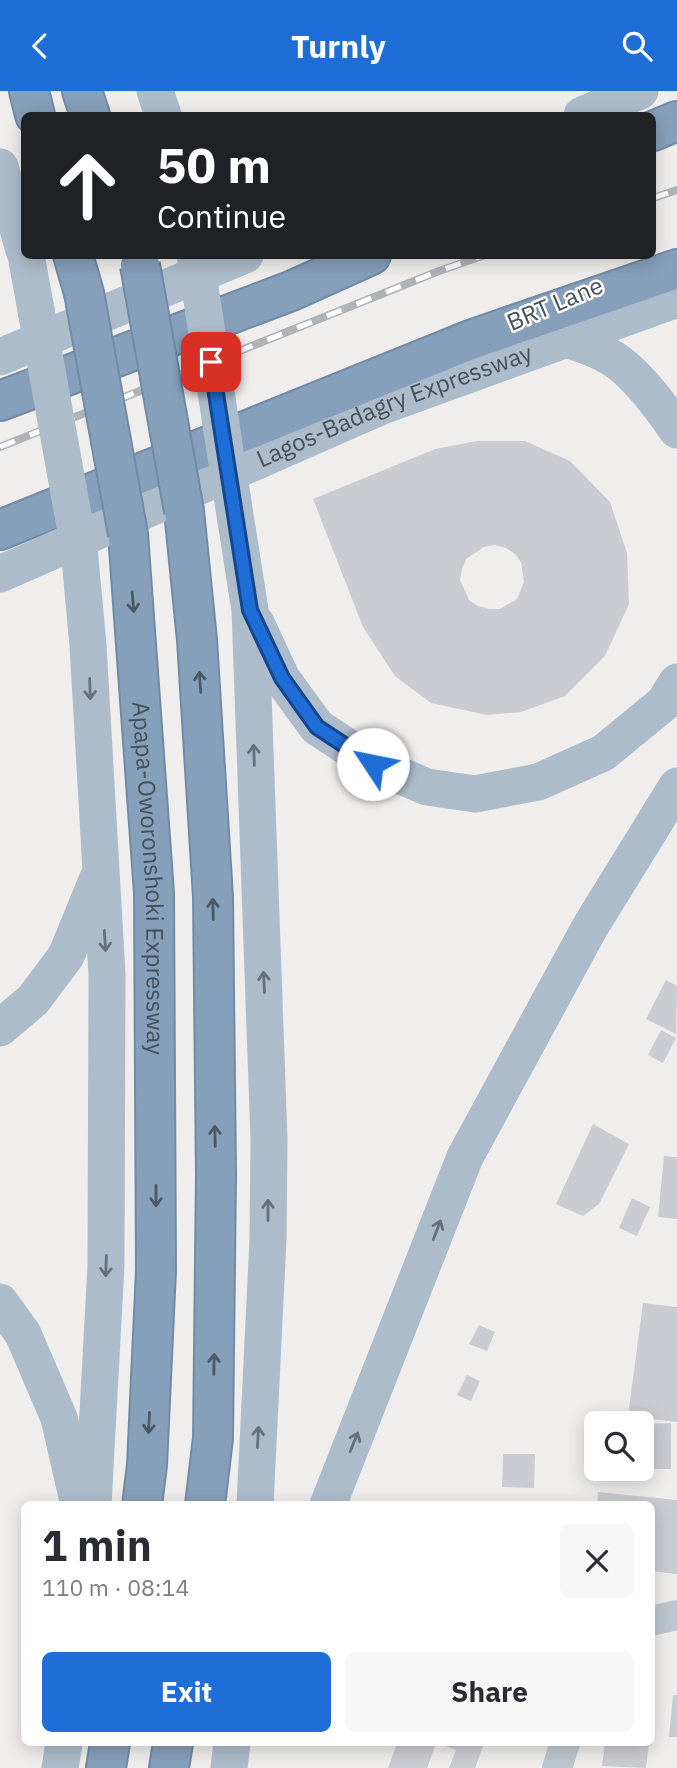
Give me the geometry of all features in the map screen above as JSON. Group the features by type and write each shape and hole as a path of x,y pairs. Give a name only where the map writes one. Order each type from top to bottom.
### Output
{"highway":[{"path":"29,91 34,112"},
{"path":"82,91 89,112"},
{"path":"656,130 677,121"},
{"name":"Apapa-Oworonshoki Expressway","path":"75,259 84,293 128,534 154,893 156,1269 147,1465 142,1501"},
{"path":"0,401 291,291 362,259"},
{"path":"138,260 184,511 197,640 213,897 216,1174 213,1438 205,1501"},
{"name":"Lagos-Badagry Expressway","path":"0,530 472,339 677,268"},
{"path":"106,1768 110,1746"},
{"path":"169,1768 173,1746"}],"main road":[{"path":"567,112 580,104 587,91"},
{"path":"589,112 640,91"},
{"path":"0,167 21,240"},
{"name":"Apapa-Oworonshoki Expressway","path":"27,259 79,548 88,645 107,974 106,1265 93,1501"},
{"path":"196,259 250,610 269,1139 268,1240 255,1501"},
{"path":"0,357 235,259"},
{"name":"Lagos-Badagry Expressway","path":"0,574 382,406 677,299"},
{"path":"566,339 613,359 658,402 677,431"},
{"path":"250,610 282,678 317,727 373,764 427,787 475,794 538,782 603,753 664,703 677,683"},
{"path":"330,1501 465,1157 590,927 677,786"},
{"path":"0,1028 33,1000 66,956 101,871"},
{"path":"0,1302 23,1334 59,1418 78,1501"},
{"path":"60,1768 64,1746"}],"street":[{"path":"656,150 677,142"},
{"name":"BRT Lane","path":"472,339 677,253"},
{"path":"291,291 373,259"},
{"path":"655,1620 677,1615"},
{"path":"557,1768 564,1746"}],"building":[{"path":"477,441 525,441 570,461 610,502 627,553 629,604 605,656 565,696 521,712 487,715 431,703 395,676 363,627 313,499 435,449","holes":["495,545 506,548 521,562 524,582 517,599 500,609 478,606 469,600 460,580 466,559 484,547"]},
{"path":"666,980 677,986 676,1034 646,1019"},
{"path":"661,1030 676,1038 663,1063 648,1055"},
{"path":"593,1124 629,1144 599,1204 583,1216 556,1204"},
{"path":"664,1156 677,1157 677,1219 658,1217"},
{"path":"632,1198 650,1207 637,1236 619,1228"},
{"path":"643,1303 677,1307 677,1422 654,1419 654,1411 629,1411"},
{"path":"479,1325 495,1332 487,1351 469,1344"},
{"path":"467,1375 480,1381 471,1401 457,1395"},
{"path":"671,1423 671,1469 654,1469 654,1424"},
{"path":"503,1454 535,1454 534,1488 502,1487"},
{"path":"598,1492 677,1500 677,1574 655,1571 655,1501 597,1501"},
{"path":"673,1695 677,1695 677,1737 669,1737"},
{"path":"396,1746 435,1746 427,1768 388,1768"},
{"path":"446,1746 483,1746 475,1768 449,1768 456,1750"},
{"path":"605,1746 649,1746 646,1768 602,1766"}],"railway":[{"path":"656,197 677,190"},
{"path":"0,447 474,259"}],"route":[{"path":"211,362 250,610 282,678 317,727 373,764"}]}
